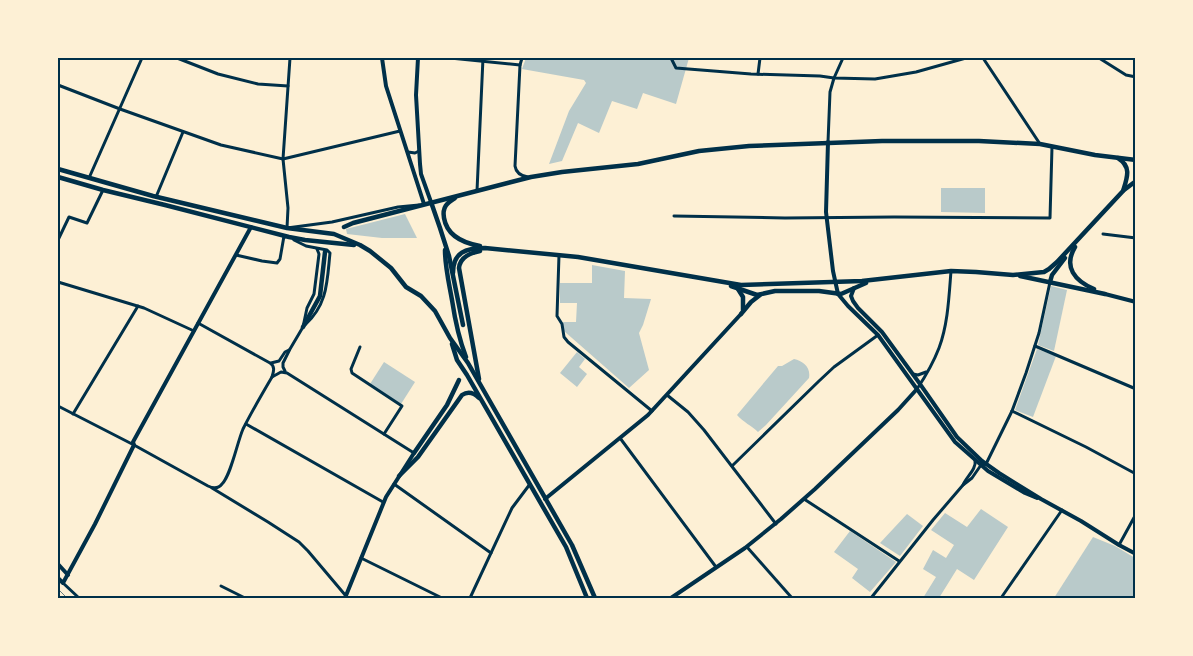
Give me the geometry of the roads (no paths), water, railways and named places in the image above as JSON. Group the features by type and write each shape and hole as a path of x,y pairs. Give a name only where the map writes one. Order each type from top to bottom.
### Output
{"main road":[{"path":"344,227 431,202 531,177 638,164 700,151 759,145 925,140 979,141 1040,144 1136,160"},
{"path":"1116,158 1122,161 1128,171 1128,178 1122,191"},
{"path":"58,169 156,197 287,228 334,234 370,251 391,268 406,287 421,296 435,311 450,338 468,363 576,552 595,598"},
{"path":"58,176 103,190 284,236 355,245 370,251"},
{"path":"1050,282 1052,275 1074,245 1122,191 1136,181"},
{"path":"462,194 449,202 444,208 444,218 453,236 474,245 600,260 741,285 873,280 951,271 1013,275 1104,294"},
{"path":"431,202 446,246 463,325"},
{"path":"1080,238 1071,256 1072,271 1082,282 1104,294"},
{"path":"1013,275 1047,271 1074,245"},
{"path":"446,246 446,266 454,310 459,336 468,363"},
{"path":"453,273 453,263 460,254 476,249 494,248"},
{"path":"482,388 478,376 459,265 468,254 494,248"},
{"path":"303,327 320,296 325,252"},
{"path":"713,281 754,294 827,291 838,294 873,280"},
{"path":"735,288 743,298 744,306 741,314"},
{"path":"741,314 751,302 764,294"},
{"path":"450,338 457,360 566,547 587,598"},
{"path":"457,360 462,364 468,363 474,354"},
{"path":"414,453 447,405 459,380"},
{"path":"399,476 418,457 462,395 471,393 482,400"}],"street":[{"path":"90,178 142,58"},
{"path":"177,58 218,74 258,84 288,86"},
{"path":"290,58 284,159 288,208 287,228 332,222 398,206 424,204 386,86 382,58"},
{"path":"418,58 416,94 419,151 422,174 431,202"},
{"path":"450,58 482,59 520,66"},
{"path":"522,58 515,166 519,174 531,177"},
{"path":"671,58 676,68 834,78 886,78 966,58"},
{"path":"758,74 760,58"},
{"path":"843,58 834,78 829,102 826,206 838,294 848,306 880,334 952,438 974,459 1136,554"},
{"path":"983,58 1040,144"},
{"path":"1099,58 1126,75 1136,77"},
{"path":"476,191 482,59"},
{"path":"58,85 221,145 284,159 400,131"},
{"path":"156,197 183,132"},
{"path":"674,216 1050,218 1052,147"},
{"path":"407,152 415,153 419,151"},
{"path":"58,240 69,217 87,223 103,190"},
{"path":"63,583 101,514 134,444 133,442 250,227"},
{"path":"1103,234 1136,238"},
{"path":"58,406 134,444 211,487 268,522 301,544 346,597 383,502 414,453 284,370 283,364 290,349 303,327 316,314 323,301 330,252 304,245 284,236 280,260 277,263 236,255"},
{"path":"303,327 307,310 315,291 319,253 314,248"},
{"path":"559,255 557,316 562,324 566,339 652,411"},
{"path":"671,598 747,547 776,524 804,500 898,410 917,389 938,352 948,310 951,271"},
{"path":"58,282 138,306 194,331"},
{"path":"871,598 932,520 983,465 1012,411 1039,333 1050,282"},
{"path":"854,288 852,296 854,303 912,372 959,439 983,465"},
{"path":"1104,294 1136,302"},
{"path":"73,414 138,306"},
{"path":"545,499 652,411 741,314"},
{"path":"198,323 268,362 273,367 272,377 246,424 224,481 220,486 211,487"},
{"path":"732,466 819,380 880,334"},
{"path":"1035,346 1136,389"},
{"path":"360,347 351,368 352,373 402,406 384,434"},
{"path":"268,362 279,362 290,349"},
{"path":"912,372 914,375 922,375 928,370"},
{"path":"272,377 280,372 287,373"},
{"path":"667,395 695,419 707,433 776,524"},
{"path":"1012,411 1136,474"},
{"path":"246,424 383,502"},
{"path":"620,438 716,567"},
{"path":"963,486 975,466 974,459"},
{"path":"394,483 491,553"},
{"path":"470,598 513,506 530,484"},
{"path":"804,500 899,562"},
{"path":"1001,598 1062,510"},
{"path":"1119,545 1136,514"},
{"path":"747,547 792,598"},
{"path":"361,558 442,598"},
{"path":"58,564 68,575"},
{"path":"58,578 79,598"},
{"path":"221,586 244,598"}],"railway":[{"path":"58,589 67,598"}]}
